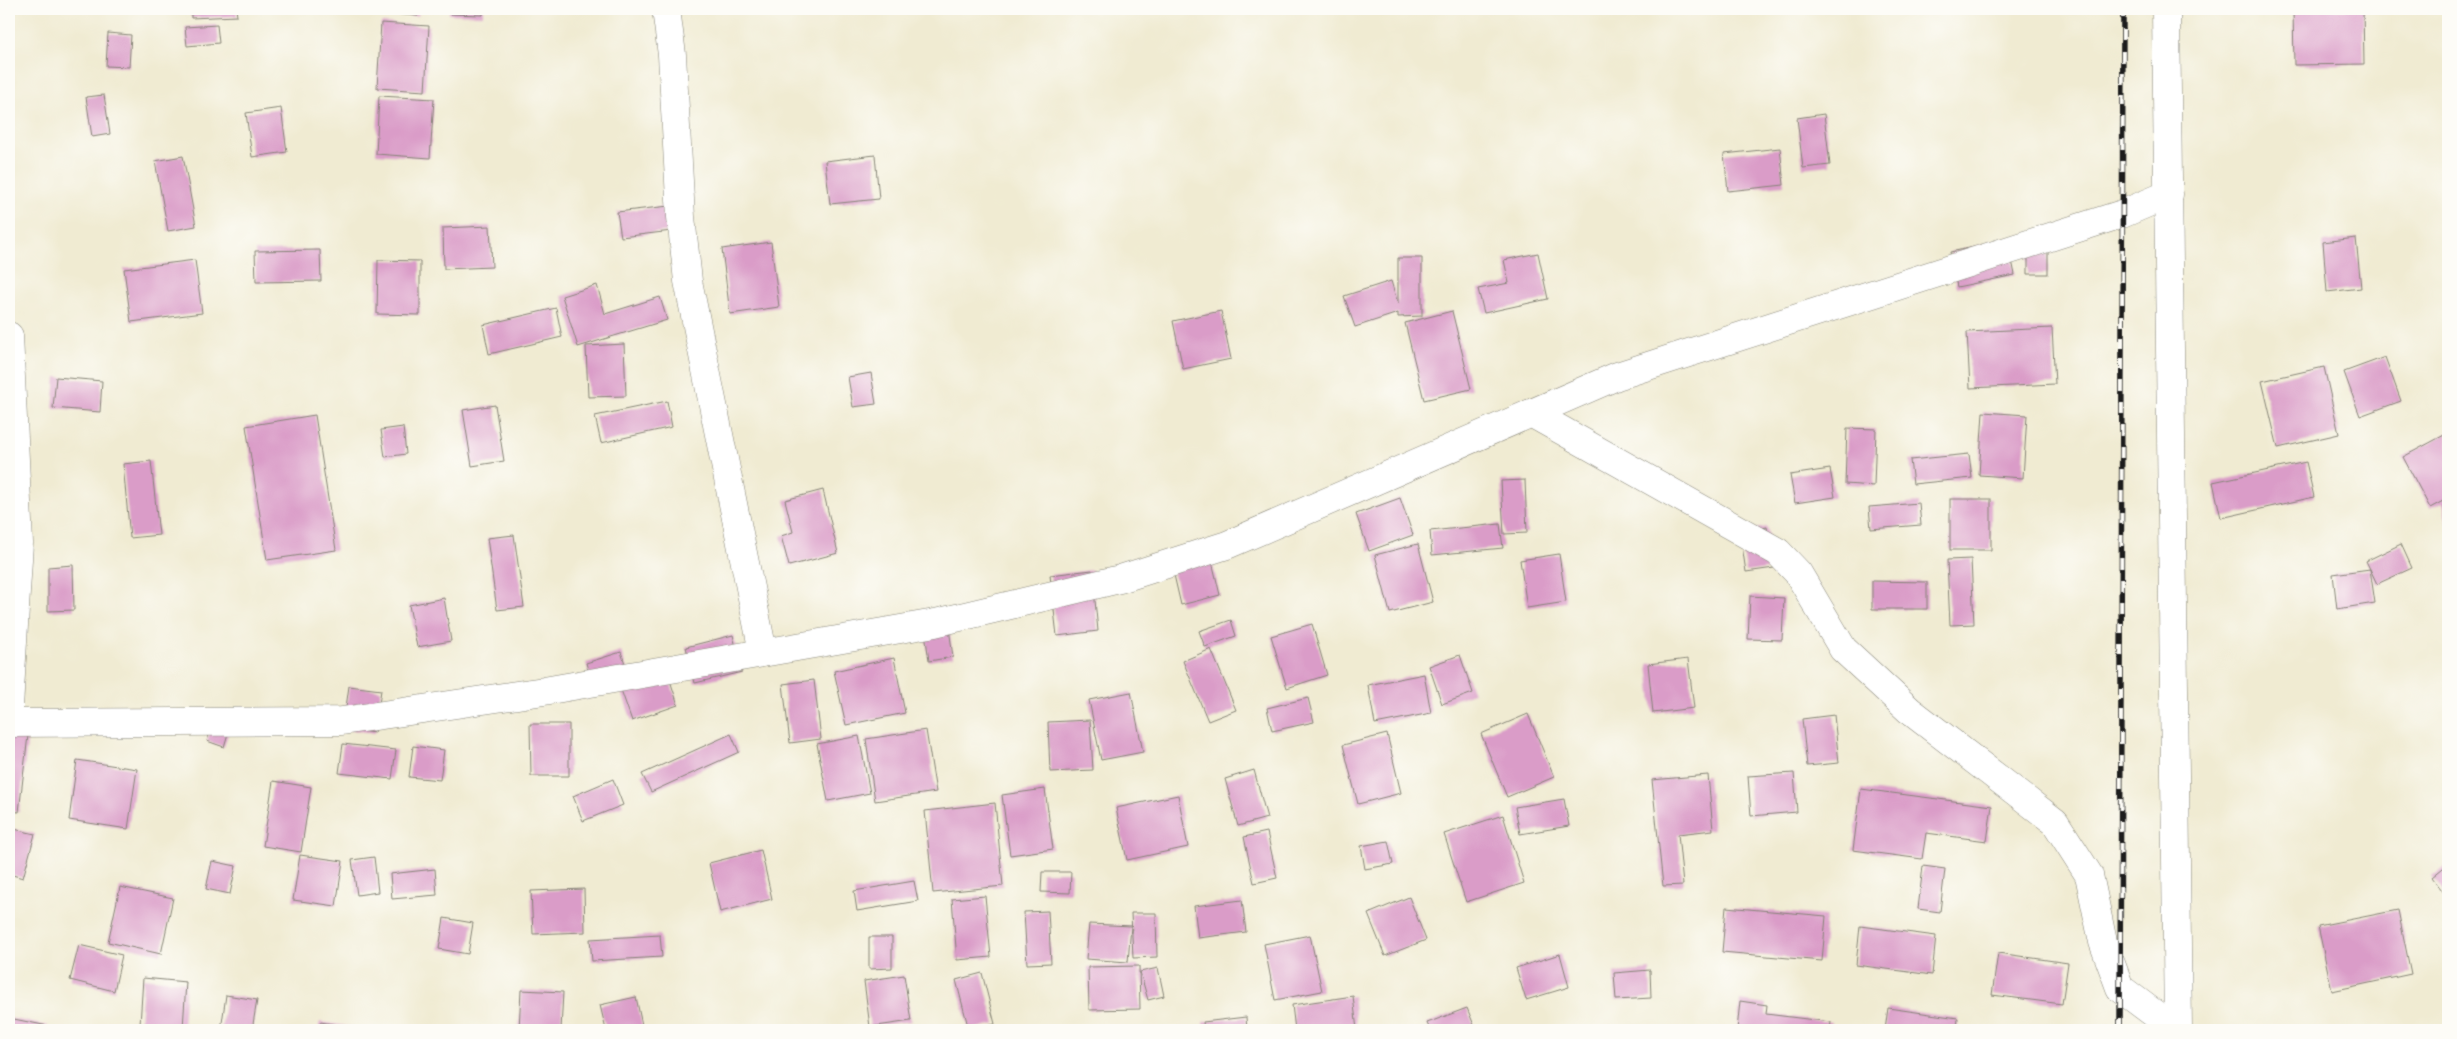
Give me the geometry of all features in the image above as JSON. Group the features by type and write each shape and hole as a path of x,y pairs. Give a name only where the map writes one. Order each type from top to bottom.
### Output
{"street":[{"path":"666,9 672,55 681,216 688,281 763,652"},
{"path":"2166,9 2177,1030"},
{"path":"9,723 342,721 544,691 935,623 1120,579 1227,545 1617,376 2122,214 2169,194"},
{"path":"9,336 19,543 9,707"},
{"path":"1530,413 1778,552 1798,573 1843,649 1909,710 2055,822 2089,876 2103,942 2120,988 2177,1030"}],"building":[{"path":"191,9 236,9 237,16 191,18"},
{"path":"378,9 419,9 418,16 378,13"},
{"path":"449,9 483,9 483,15 449,14"},
{"path":"2293,9 2363,9 2364,64 2294,65"},
{"path":"381,23 429,26 425,91 377,88"},
{"path":"217,25 219,43 187,46 185,27"},
{"path":"108,33 131,35 129,67 106,66"},
{"path":"104,95 110,134 92,137 86,97"},
{"path":"379,96 434,99 430,158 376,154"},
{"path":"281,108 287,152 252,157 246,113"},
{"path":"1824,114 1830,165 1803,168 1797,118"},
{"path":"1780,148 1784,185 1728,191 1724,154"},
{"path":"875,155 879,199 830,204 825,161"},
{"path":"183,156 196,226 168,231 155,161"},
{"path":"669,206 672,231 621,237 617,212"},
{"path":"490,226 492,267 444,269 443,228"},
{"path":"2356,238 2361,288 2327,292 2323,242"},
{"path":"2008,240 2015,275 1957,287 1950,252"},
{"path":"771,242 779,307 730,314 722,249"},
{"path":"2028,242 2048,242 2048,274 2028,274"},
{"path":"320,250 321,281 256,282 255,251"},
{"path":"1538,253 1548,299 1484,313 1478,289 1509,283 1504,260"},
{"path":"1398,258 1422,258 1422,316 1398,317 1398,313 1355,327 1344,296 1391,281 1398,304"},
{"path":"195,260 202,313 131,322 124,269"},
{"path":"378,260 420,261 420,315 377,314"},
{"path":"597,285 605,314 660,297 667,320 578,347 562,296"},
{"path":"556,308 562,337 489,354 483,325"},
{"path":"1221,311 1231,359 1183,369 1173,321"},
{"path":"1452,311 1471,389 1424,400 1405,323"},
{"path":"2052,328 2055,384 1970,388 1967,332"},
{"path":"624,344 626,396 588,397 586,346"},
{"path":"2385,357 2401,401 2360,416 2344,372"},
{"path":"2324,367 2339,434 2278,448 2262,381"},
{"path":"871,373 876,404 853,407 848,377"},
{"path":"56,377 102,381 100,412 53,408"},
{"path":"667,401 672,427 601,443 595,416"},
{"path":"495,405 504,461 472,466 463,410"},
{"path":"1983,412 2027,415 2023,478 1979,475"},
{"path":"315,415 336,550 267,560 246,426"},
{"path":"403,427 406,454 385,457 381,430"},
{"path":"1847,428 1876,429 1874,486 1845,484"},
{"path":"2448,433 2447,524 2443,501 2430,508 2403,457"},
{"path":"1969,454 1972,478 1913,484 1910,460"},
{"path":"151,461 159,535 130,538 123,464"},
{"path":"2306,462 2314,497 2221,518 2213,482"},
{"path":"1830,469 1835,497 1795,503 1790,475"},
{"path":"1525,480 1527,533 1504,534 1501,481"},
{"path":"823,490 838,553 789,566 781,536 793,532 785,500"},
{"path":"1400,498 1413,535 1369,551 1356,514"},
{"path":"1950,499 1991,499 1991,550 1950,550"},
{"path":"1919,503 1921,525 1871,529 1869,507"},
{"path":"1500,524 1503,548 1432,555 1430,531"},
{"path":"1767,527 1774,568 1746,572 1740,532"},
{"path":"514,535 524,607 497,610 487,538"},
{"path":"1418,544 1433,602 1390,613 1375,555"},
{"path":"2401,544 2412,568 2377,584 2366,561"},
{"path":"1210,553 1220,595 1181,605 1171,562"},
{"path":"1559,554 1566,602 1527,608 1520,560"},
{"path":"1971,559 1974,624 1950,625 1947,560"},
{"path":"73,565 74,610 48,611 48,567"},
{"path":"2370,569 2375,603 2337,609 2333,574"},
{"path":"1092,570 1098,631 1057,636 1050,575"},
{"path":"1872,581 1927,582 1927,609 1872,609"},
{"path":"1750,596 1784,598 1782,640 1748,639"},
{"path":"444,598 451,641 417,647 409,605"},
{"path":"1231,620 1236,636 1205,647 1199,631"},
{"path":"948,621 953,657 929,661 924,625"},
{"path":"1312,624 1327,675 1287,688 1271,636"},
{"path":"733,635 742,672 695,683 686,647"},
{"path":"1211,649 1236,710 1208,721 1183,661"},
{"path":"621,652 629,675 593,687 586,663"},
{"path":"1460,655 1473,693 1442,704 1429,666"},
{"path":"894,658 905,713 846,725 834,671"},
{"path":"1688,659 1694,708 1653,713 1648,664"},
{"path":"666,668 678,705 632,721 619,684"},
{"path":"1424,674 1431,713 1375,724 1368,685"},
{"path":"814,680 821,739 790,743 783,684"},
{"path":"349,686 381,690 375,733 343,729"},
{"path":"1131,692 1143,752 1101,760 1089,700"},
{"path":"1308,698 1314,722 1272,731 1267,708"},
{"path":"1528,714 1554,777 1507,797 1481,734"},
{"path":"215,715 232,720 224,747 207,741"},
{"path":"1834,715 1839,763 1807,766 1802,719"},
{"path":"1090,720 1093,770 1050,772 1048,722"},
{"path":"530,724 569,724 569,776 531,776"},
{"path":"926,730 936,792 875,801 866,739"},
{"path":"9,732 28,735 19,812 9,811"},
{"path":"731,734 739,752 651,792 642,774"},
{"path":"1387,734 1401,793 1358,804 1343,745"},
{"path":"859,736 870,793 828,801 817,744"},
{"path":"343,744 396,750 392,779 339,773"},
{"path":"413,746 444,750 440,780 409,777"},
{"path":"77,760 137,769 128,829 69,820"},
{"path":"1254,770 1267,818 1238,826 1225,779"},
{"path":"1794,773 1797,812 1751,816 1748,776"},
{"path":"1708,775 1713,830 1678,834 1683,885 1663,886 1652,780"},
{"path":"613,779 623,805 583,821 573,796"},
{"path":"273,781 311,787 301,852 263,846"},
{"path":"1045,789 1053,849 1010,855 1002,795"},
{"path":"1861,789 1992,806 1987,841 1926,833 1922,859 1853,850"},
{"path":"1178,795 1188,847 1127,860 1116,808"},
{"path":"1564,799 1569,826 1520,834 1515,807"},
{"path":"995,803 1003,886 933,893 925,811"},
{"path":"1503,815 1524,883 1466,902 1444,834"},
{"path":"14,829 35,834 23,878 9,874 9,850"},
{"path":"1267,832 1277,878 1254,883 1244,837"},
{"path":"1388,841 1393,864 1365,869 1361,846"},
{"path":"761,850 772,899 720,912 709,863"},
{"path":"300,855 343,861 336,906 293,900"},
{"path":"374,857 378,892 357,895 352,860"},
{"path":"212,861 236,866 230,894 206,889"},
{"path":"2448,864 2448,898 2432,877"},
{"path":"1923,866 1945,869 1940,912 1918,909"},
{"path":"435,869 437,895 392,899 390,874"},
{"path":"1042,872 1071,872 1070,893 1041,892"},
{"path":"914,881 918,901 857,911 854,891"},
{"path":"120,887 173,898 161,954 108,942"},
{"path":"584,889 585,932 533,934 531,891"},
{"path":"985,896 991,957 957,960 952,899"},
{"path":"1409,897 1426,940 1385,956 1368,914"},
{"path":"1242,900 1246,932 1198,938 1194,906"},
{"path":"1726,907 1826,916 1822,961 1722,952"},
{"path":"2398,910 2411,974 2332,991 2318,926"},
{"path":"1048,911 1051,963 1027,964 1024,912"},
{"path":"1131,913 1156,913 1157,957 1133,958"},
{"path":"444,918 473,923 468,954 439,949"},
{"path":"1089,924 1131,926 1128,962 1086,959"},
{"path":"1860,926 1936,936 1932,975 1856,965"},
{"path":"660,935 662,957 592,961 590,939"},
{"path":"1310,935 1322,991 1275,1000 1264,944"},
{"path":"869,937 892,937 892,968 869,969"},
{"path":"79,945 122,955 114,991 70,980"},
{"path":"1998,953 2068,963 2062,1004 1992,995"},
{"path":"1560,954 1569,987 1526,1000 1516,968"},
{"path":"1139,966 1140,1009 1089,1010 1088,967"},
{"path":"1158,968 1164,996 1148,1000 1140,972"},
{"path":"1650,970 1651,998 1616,1000 1614,973"},
{"path":"982,973 995,1024 969,1030 956,980"},
{"path":"904,975 911,1021 870,1027 864,981"},
{"path":"143,978 186,982 183,1028 140,1025"},
{"path":"521,990 563,992 561,1030 519,1030"},
{"path":"226,995 257,1000 252,1030 221,1030"},
{"path":"1353,996 1357,1030 1295,1030 1292,1005"},
{"path":"636,997 643,1030 606,1030 600,1005"},
{"path":"1740,1001 1767,1005 1766,1014 1831,1022 1830,1030 1737,1030"},
{"path":"1467,1008 1476,1030 1430,1030 1427,1023"},
{"path":"1888,1008 1958,1018 1957,1030 1885,1030"},
{"path":"1246,1017 1247,1030 1204,1030 1203,1022"},
{"path":"9,1018 48,1026 47,1030 9,1030"},
{"path":"320,1022 365,1029 318,1030"}],"railway":[{"path":"2120,1030 2123,9"}]}
